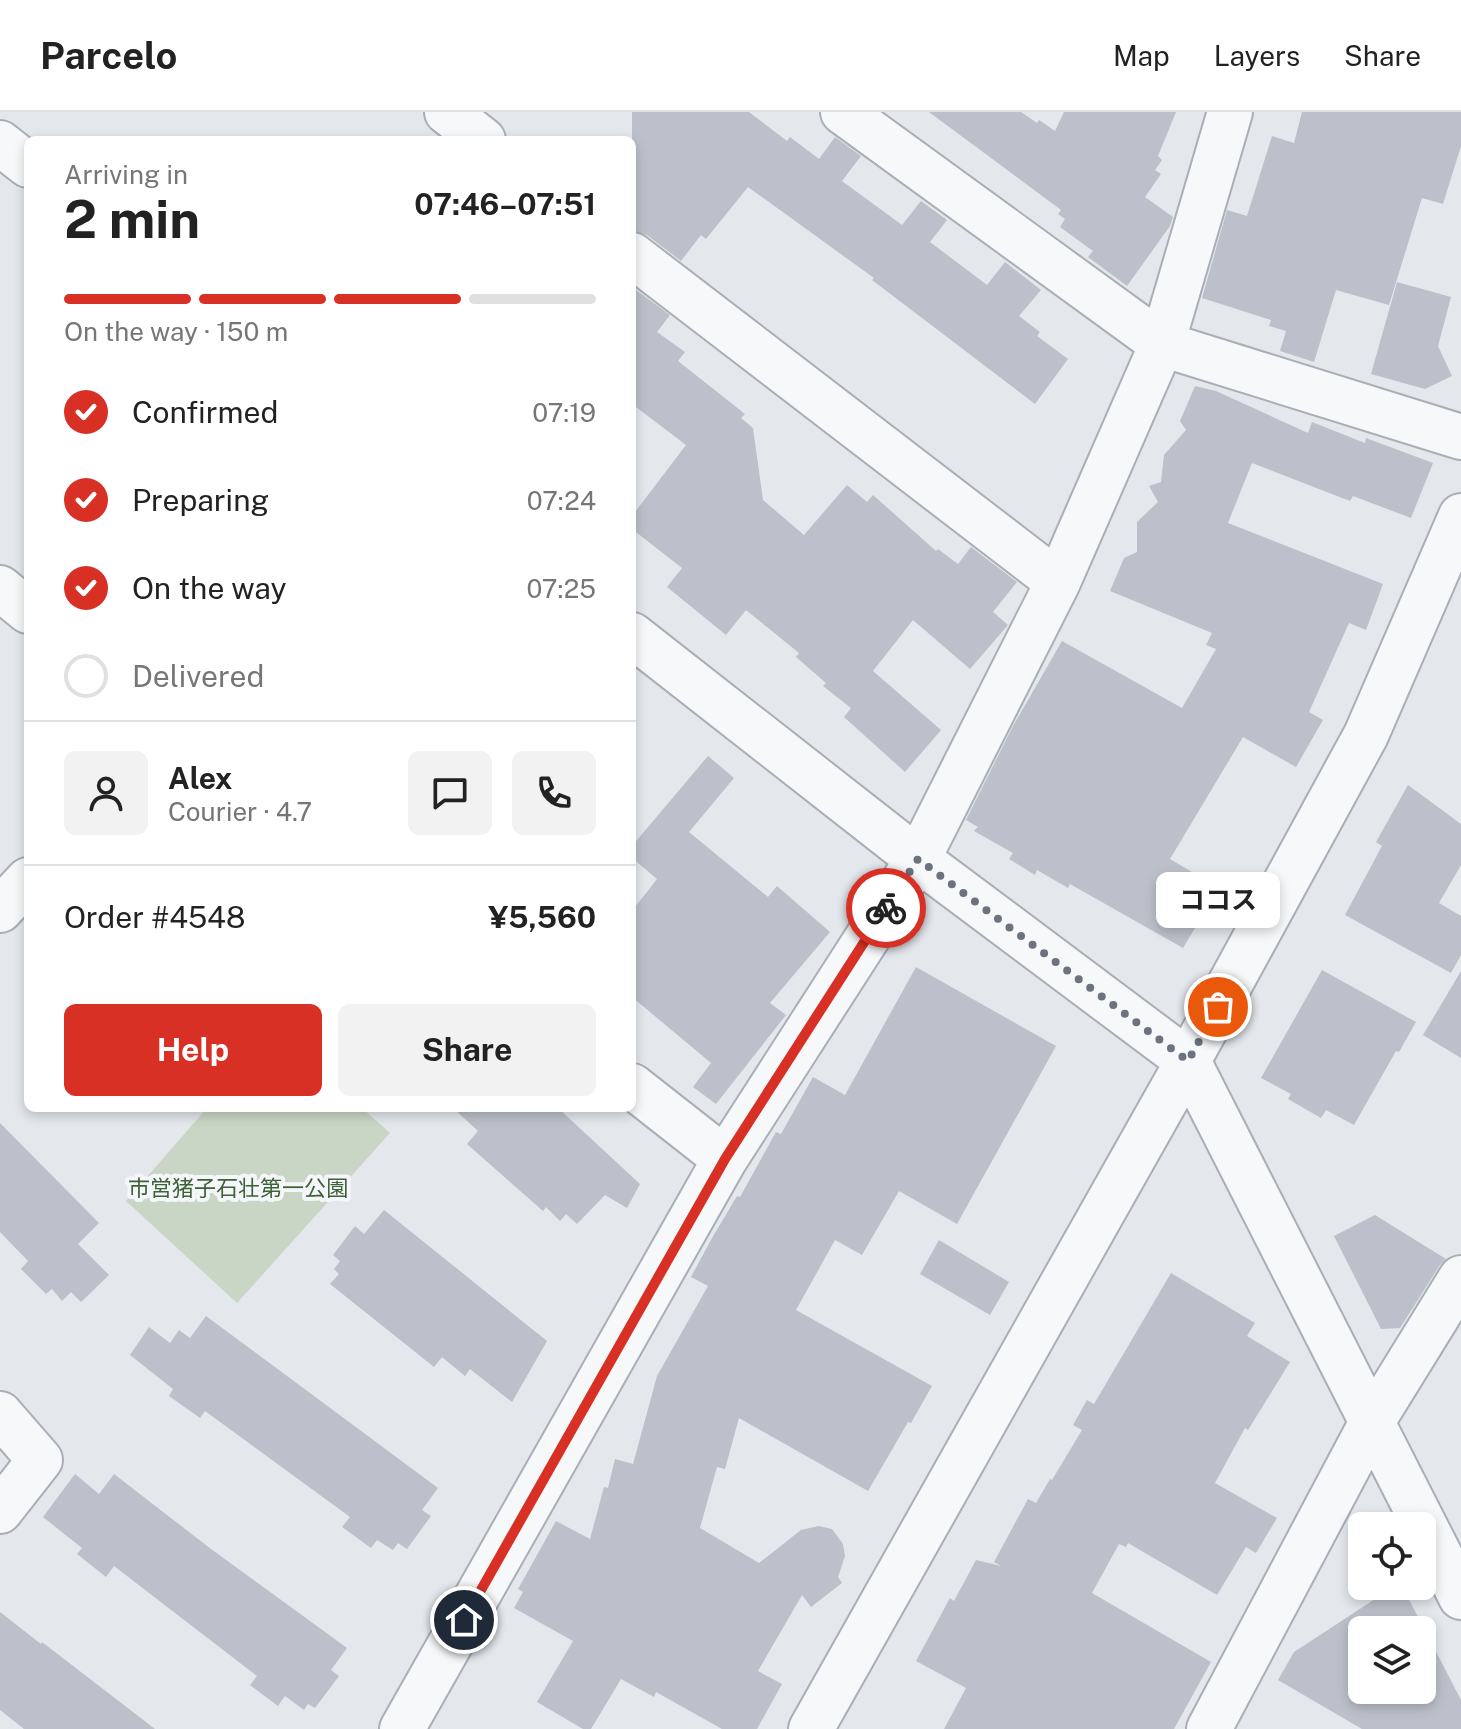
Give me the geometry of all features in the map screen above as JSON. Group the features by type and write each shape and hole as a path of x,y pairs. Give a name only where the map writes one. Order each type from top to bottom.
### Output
{"street":[{"path":"438,136 445,112 478,136"},
{"path":"843,112 1162,344 1461,437"},
{"path":"402,1729 725,1159 918,859 1058,582 1162,344 1230,112"},
{"path":"0,143 24,162"},
{"path":"636,258 1058,582"},
{"path":"811,1729 1188,1061 1366,735 1461,516"},
{"path":"0,588 24,608"},
{"path":"636,638 918,859 1188,1061 1461,1597"},
{"path":"0,910 24,884"},
{"path":"636,1089 725,1159"},
{"path":"1209,1729 1372,1422 1461,1278"},
{"path":"0,1414 40,1460 0,1511"}],"green space":[{"name":"市営猪子石壮第一公園","path":"204,1112 366,1112 390,1133 237,1303 126,1201"}],"building":[{"path":"632,112 749,112 787,141 790,137 819,159 835,137 861,156 842,181 902,225 921,201 947,220 930,242 987,285 1005,262 1041,290 1019,316 1040,332 1037,336 1068,359 1035,404 872,280 874,278 748,187 706,239 701,235 681,261 647,235 636,232 636,136 632,136"},
{"path":"929,112 1021,112 1055,131 1064,112 1176,112 1158,156 1162,160 1155,170 1161,174 1145,197 1173,217 1170,226 1127,286 1088,257 1093,251 1060,227 1065,219 1058,214 1061,210"},
{"path":"1302,112 1461,112 1461,146 1443,204 1422,198 1389,305 1336,290 1314,362 1280,351 1286,331 1269,326 1271,320 1202,298 1227,210 1247,216 1272,136 1294,143"},
{"path":"1397,282 1451,297 1438,346 1452,376 1425,389 1371,374"},
{"path":"636,290 670,315 657,332 685,352 678,361 745,414 741,418 753,428 763,500 804,535 847,485 867,502 873,495 936,551 938,549 958,564 971,547 1017,582 993,612 1008,625 970,669 913,620 873,671 941,730 905,772 844,717 851,708 823,686 826,683 796,657 799,653 746,610 726,635 667,587 682,568 636,532 636,511 686,445 636,407"},
{"path":"1195,386 1216,391 1308,433 1312,422 1365,443 1366,438 1433,463 1411,518 1353,496 1350,501 1252,463 1228,523 1383,584 1366,630 1349,623 1309,712 1323,720 1296,767 1243,737 1170,859 1219,888 1183,948 1070,884 1068,888 1037,870 1035,875 1009,859 1013,853 974,831 978,827 966,820 1013,726 1062,641 1182,708 1216,649 1206,645 1212,633 1110,591 1124,558 1137,552 1137,522 1158,502 1149,486 1161,482 1164,455 1186,430 1180,421"},
{"path":"708,756 734,778 689,832 768,897 777,886 830,932 770,1003 786,1015 716,1104 693,1087 711,1063 636,1000 636,906 657,879 636,861 636,841"},
{"path":"1408,785 1461,824 1461,865 1439,903 1461,916 1461,955 1451,973 1345,915 1382,846 1376,842"},
{"path":"916,967 1056,1046 957,1224 899,1191 862,1255 835,1240 796,1310 932,1386 868,1491 739,1418 725,1469 717,1467 700,1528 759,1563 801,1530 819,1526 832,1529 843,1544 845,1556 838,1577 842,1583 811,1607 802,1595 758,1671 782,1684 757,1729 722,1729 656,1692 654,1697 621,1679 591,1729 583,1729 537,1702 573,1641 514,1608 523,1592 518,1589 556,1521 590,1539 615,1459 633,1464 657,1376 708,1286 691,1277 712,1238 737,1196 740,1197 776,1132 781,1134 813,1077 845,1095"},
{"path":"1322,970 1416,1022 1354,1125 1326,1110 1321,1118 1288,1099 1291,1094 1261,1078"},
{"path":"1461,971 1461,1058 1423,1035"},
{"path":"457,1112 562,1112 640,1184 627,1208 605,1195 577,1224 566,1214 560,1221 546,1207 543,1211 467,1144 478,1131"},
{"path":"0,1123 99,1223 78,1244 109,1275 81,1302 71,1292 62,1301 52,1289 46,1294 21,1269 28,1261 0,1232"},
{"path":"384,1210 547,1341 512,1402 470,1369 465,1376 442,1357 434,1367 330,1284 339,1274 334,1269 340,1261 333,1255 355,1226 364,1234"},
{"path":"1375,1215 1446,1259 1400,1328 1381,1329 1334,1236"},
{"path":"939,1240 1009,1282 990,1315 920,1274"},
{"path":"1171,1273 1255,1323 1247,1336 1290,1362 1248,1430 1245,1428 1215,1483 1277,1518 1256,1553 1246,1547 1217,1595 1128,1543 1126,1547 1119,1544 1092,1593 1211,1662 1174,1729 944,1729 966,1688 916,1661 950,1598 954,1601 976,1560 1001,1566 994,1562 1028,1499 1036,1503 1052,1480 1082,1430 1073,1425 1087,1400 1094,1404"},
{"path":"206,1316 438,1488 422,1510 431,1516 407,1549 398,1543 393,1550 377,1540 371,1548 342,1527 350,1517 205,1411 200,1418 169,1396 173,1389 130,1355 149,1327 170,1343 179,1330 190,1338"},
{"path":"75,1474 99,1494 114,1474 347,1648 331,1670 339,1676 315,1708 308,1704 304,1710 285,1696 278,1706 250,1685 257,1676 114,1566 106,1577 77,1554 82,1548 43,1517"},
{"path":"1374,1600 1409,1600 1418,1616 1349,1616"},
{"path":"0,1612 155,1729 24,1729 0,1710"},
{"path":"1348,1617 1348,1704 1436,1704 1436,1652 1461,1700 1461,1729 1362,1729 1278,1680 1294,1652"}],"way so far":[{"path":"886,908 918,859 1188,1061 1218,1007"}],"place":[{"name":"ココス","path":"1218,1007"}],"route":[{"path":"464,1620 725,1159 886,908"}]}
